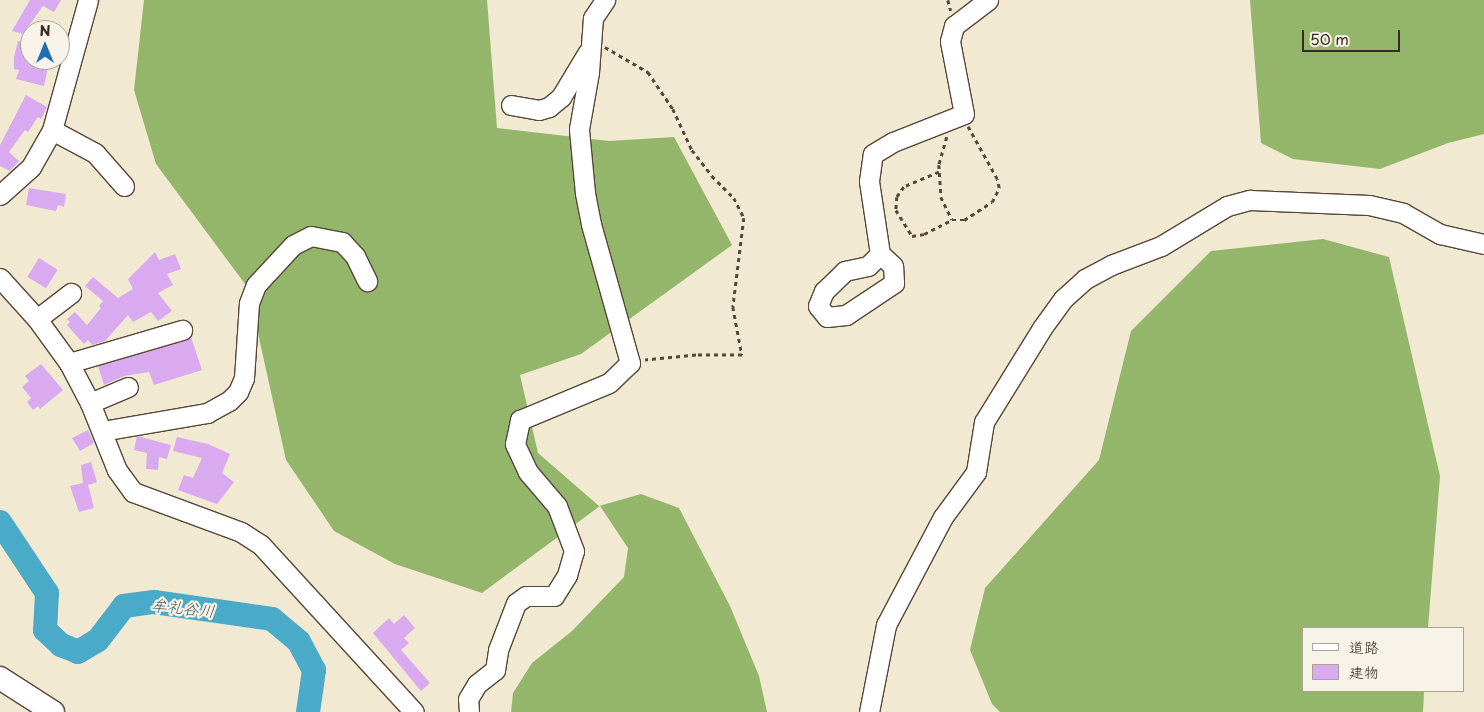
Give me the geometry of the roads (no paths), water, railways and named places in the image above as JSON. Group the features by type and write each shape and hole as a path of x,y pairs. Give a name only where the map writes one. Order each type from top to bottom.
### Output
{"main road":[{"path":"0,678 53,712"}],"street":[{"path":"70,32 88,0"},
{"path":"469,712 468,699 477,684 495,670 498,650 516,604 526,596 554,596 567,575 574,551 557,506 528,472 515,444 520,420 609,383 630,363 585,194 579,129 593,42 593,18 605,0"},
{"path":"880,254 869,181 873,154 893,142 958,116 950,41 954,26 988,0"},
{"path":"511,105 539,110 549,107 561,97 593,42"},
{"path":"0,195 31,167 52,130 62,70"},
{"path":"52,130 95,153 124,186"},
{"path":"869,712 886,625 943,517 976,472 984,422 1037,335 1063,299 1085,279 1111,265 1161,246 1227,206 1250,200 1369,205 1403,213 1440,234 1484,244"},
{"path":"102,431 208,413 229,401 238,392 244,378 248,303 256,285 294,245 311,236 342,242 355,256 367,281"},
{"path":"0,278 37,319 69,363 90,403 117,470 133,492 242,532 261,545 414,712"},
{"path":"37,319 71,293"},
{"path":"69,363 182,330"},
{"path":"90,403 128,387"}],"waterway":[{"name":"牟礼谷川","path":"0,522 47,593 45,630 61,645 78,652 98,640 124,606 154,602 272,619 299,642 314,670 308,712"}]}
